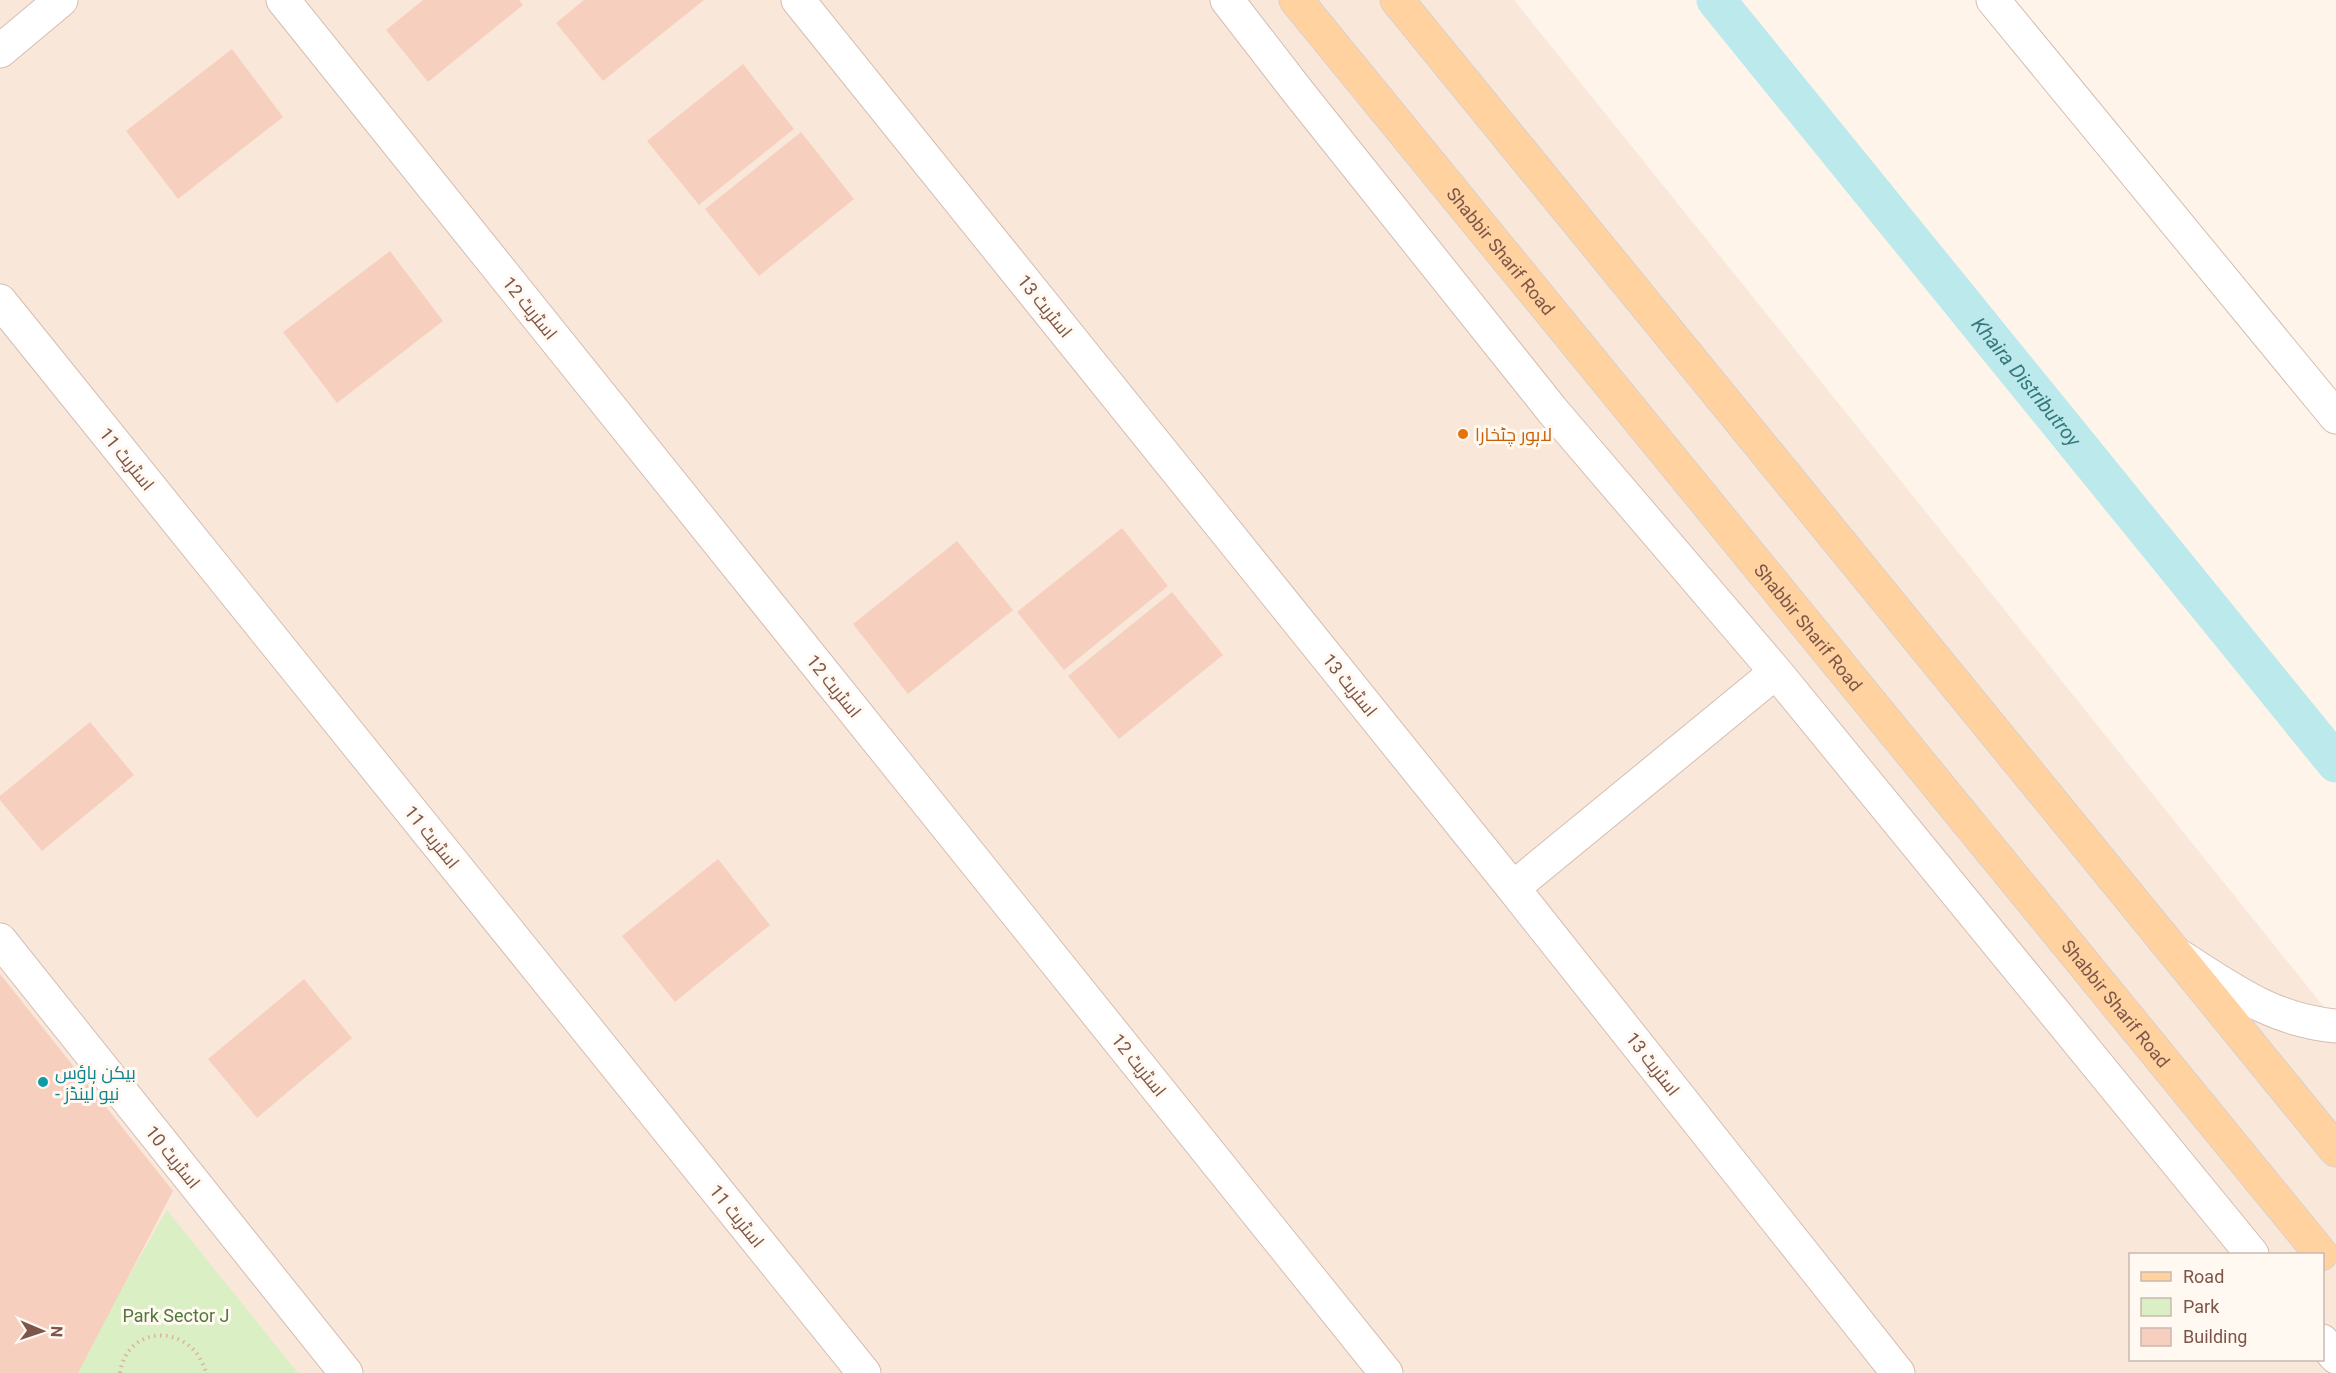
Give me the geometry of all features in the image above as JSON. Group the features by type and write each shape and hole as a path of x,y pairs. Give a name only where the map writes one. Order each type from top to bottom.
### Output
{"main road":[{"name":"Shabbir Sharif Road","path":"1296,0 2320,1253"},
{"path":"1397,0 2336,1150"},
{"name":"Shabbir Sharif Road","path":"2324,1258 2336,1273"}],"street":[{"path":"0,51 61,0"},
{"name":"اسٹریٹ 12","path":"283,0 1386,1373"},
{"name":"اسٹریٹ 13","path":"798,0 1513,888 1898,1373"},
{"path":"1227,0 1552,410 1776,672 2251,1253"},
{"path":"1993,0 2336,417"},
{"name":"اسٹریٹ 11","path":"0,301 864,1373"},
{"path":"1513,888 1776,672"},
{"name":"اسٹریٹ 10","path":"0,940 346,1373"},
{"path":"2172,951 2253,1003 2282,1015 2336,1026"},
{"path":"2324,1343 2336,1357"}],"path":[{"path":"120,1373 130,1350 143,1340 160,1335 177,1337 192,1346 203,1360 206,1373"}],"shaded area":[{"path":"0,0 1514,0 2336,1022 2336,1373 0,1373"}],"green space":[{"name":"Park Sector J","path":"167,1210 298,1373 73,1373"}],"building":[{"path":"423,0 519,0 523,5 428,82 386,30"},
{"path":"584,0 704,0 603,81 556,23"},
{"path":"232,49 283,117 178,199 126,131"},
{"path":"743,64 794,129 699,205 647,141"},
{"path":"801,132 854,199 759,276 705,209"},
{"path":"390,251 443,321 337,403 283,332"},
{"path":"1122,528 1168,586 1064,670 1017,612"},
{"path":"957,541 1013,610 908,694 853,624"},
{"path":"1172,592 1223,655 1119,739 1068,676"},
{"path":"90,722 134,775 42,851 0,800 0,796"},
{"path":"718,859 770,925 675,1002 622,936"},
{"name":"بیکن ہاؤس - نیو لینڈز","path":"0,974 173,1191 78,1373 0,1373"},
{"path":"304,979 352,1038 257,1118 208,1059"}],"waterway":[{"name":"Khaira Distributroy","path":"1716,0 2336,763"}],"place":[{"name":"لاہور چٹخارا","path":"1463,434"},
{"name":"بیکن ہاؤس - نیو لینڈز","path":"43,1082"}]}
